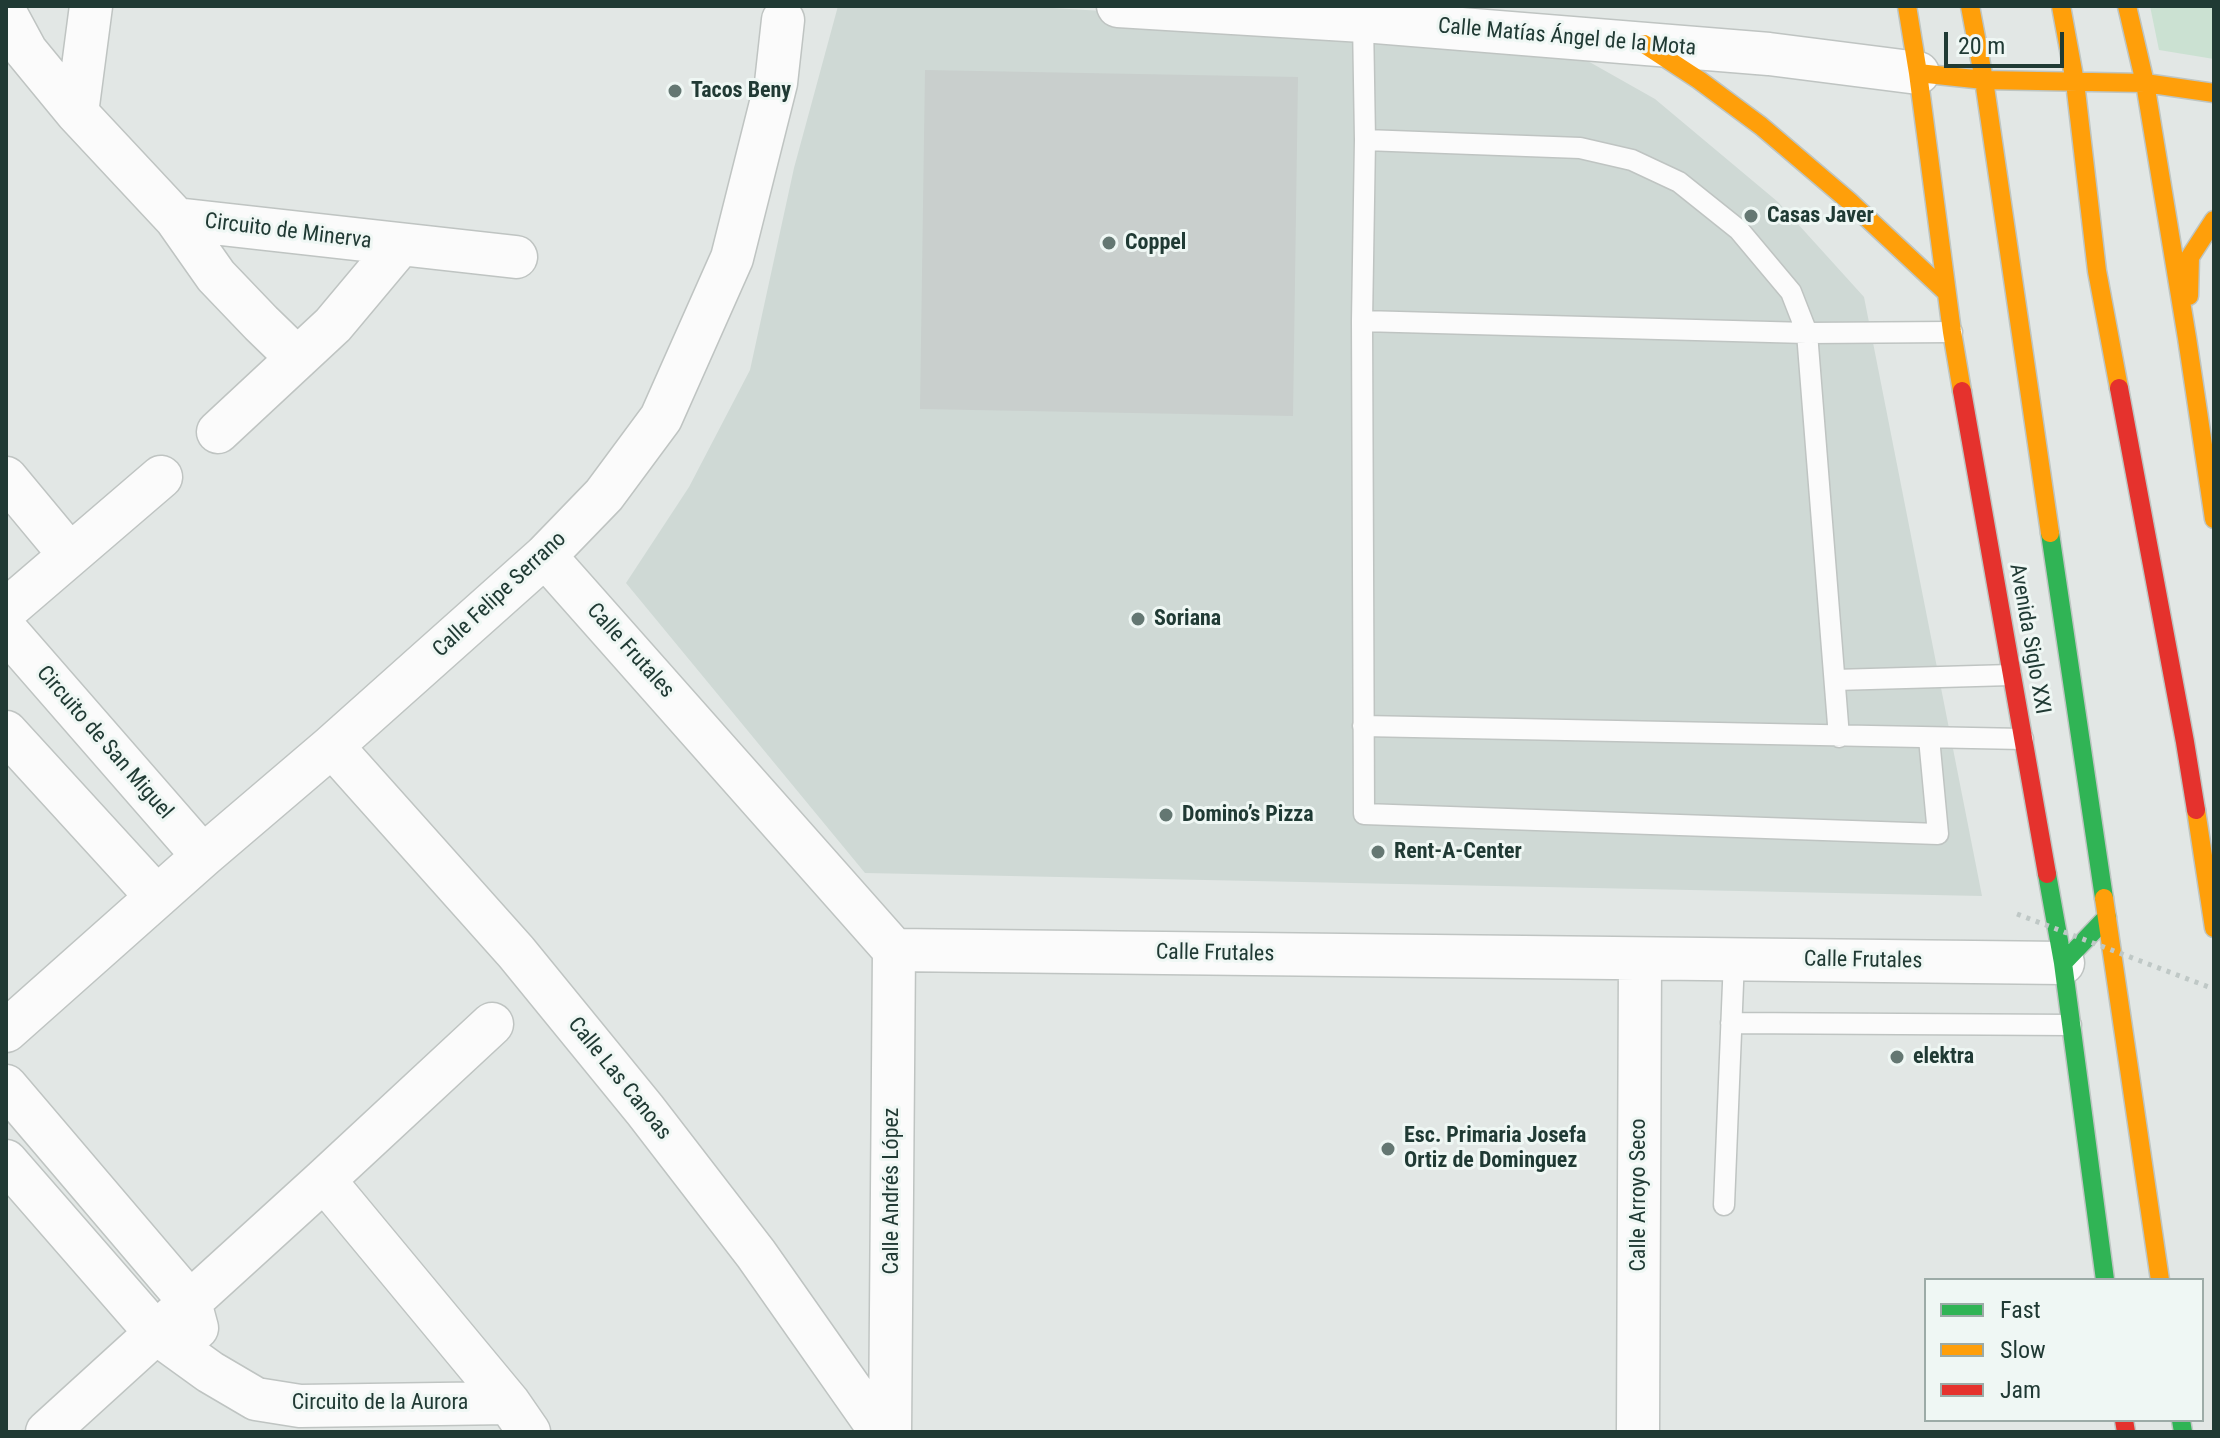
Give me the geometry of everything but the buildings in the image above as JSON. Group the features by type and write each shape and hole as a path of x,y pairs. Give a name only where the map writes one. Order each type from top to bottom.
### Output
{"main road":[{"name":"Avenida Siglo XXI","path":"1907,6 1945,291 2063,963 2105,1278"},
{"name":"Avenida Siglo XXI","path":"1970,6 1984,80 2160,1278"},
{"path":"2061,6 2075,82 2097,271 2192,744 2214,928"},
{"path":"2127,6 2145,83 2214,519"},
{"path":"1644,44 1761,126 1849,201 1945,291"},
{"path":"1918,73 1984,80 2145,83 2214,93"},
{"path":"2187,338 2190,257 2214,220"},
{"path":"2063,963 2107,917"}],"street":[{"path":"77,113 91,6"},
{"name":"Calle Matías Ángel de la Mota","path":"1118,6 1363,21 1769,54 1918,73"},
{"name":"Calle Felipe Serrano","path":"6,1031 545,556 604,495 661,418 732,258 776,83 784,11"},
{"name":"Circuito de Minerva","path":"6,14 26,51 77,113 176,219 216,276 297,358"},
{"name":"Circuito de Minerva","path":"176,219 516,257"},
{"name":"Circuito de Minerva","path":"218,432 333,325 400,245"},
{"path":"6,610 161,477"},
{"path":"6,478 70,555"},
{"name":"Calle Frutales","path":"545,556 894,950 2063,963"},
{"name":"Circuito de San Miguel","path":"6,630 203,856"},
{"path":"6,732 157,897"},
{"name":"Calle Las Canoas","path":"332,746 516,952 645,1110 756,1254 881,1432"},
{"name":"Calle Andrés López","path":"890,1432 894,950"},
{"name":"Calle Arroyo Seco","path":"1638,1432 1640,959"},
{"path":"47,1432 492,1024"},
{"path":"6,1086 190,1302 210,1372"},
{"name":"Circuito de la Aurora","path":"6,1161 156,1333 210,1372 256,1399 300,1406 519,1417"},
{"name":"Circuito de la Aurora","path":"324,1180 519,1417"}],"lane":[{"path":"1363,21 1364,814 1938,834 1929,738"},
{"path":"1365,140 1580,148 1632,160 1679,182 1739,230 1791,292 1807,333 1839,737"},
{"path":"1362,321 1807,333 1952,332"},
{"path":"1835,680 2011,675"},
{"path":"1363,726 2023,739"},
{"path":"1724,1205 1734,959"},
{"path":"1731,1023 2071,1025"}],"path":[{"path":"2017,914 2214,989"}],"shaded area":[{"path":"838,6 1020,6 1547,38 1655,99 1778,202 1864,297 1982,896 865,873 626,583 689,487 750,370 794,168"}],"green space":[{"path":"2150,6 2214,6 2214,59 2159,50"}],"traffic: fast":[{"path":"2050,533 2104,898"},
{"path":"2047,874 2063,963 2105,1278"},
{"path":"2063,963 2107,917"},
{"path":"2181,1422 2183,1432"}],"traffic: slow":[{"path":"1907,6 1962,391"},
{"path":"1970,6 1984,80 2050,533"},
{"path":"2061,6 2075,82 2097,271 2119,388"},
{"path":"2127,6 2145,83 2214,519"},
{"path":"1644,44 1761,126 1849,201 1945,291"},
{"path":"1918,73 1984,80 2145,83 2214,93"},
{"path":"2189,296 2190,257 2214,220"},
{"path":"2196,810 2214,928"},
{"path":"2104,898 2160,1278"}],"traffic: jam":[{"path":"2119,388 2196,810"},
{"path":"1962,391 2047,874"},
{"path":"2124,1422 2126,1432"}],"place":[{"name":"Tacos Beny","path":"675,91"},
{"name":"Casas Javer","path":"1751,216"},
{"name":"Coppel","path":"1109,243"},
{"name":"Soriana","path":"1138,619"},
{"name":"Domino’s Pizza","path":"1166,815"},
{"name":"Rent-A-Center","path":"1378,852"},
{"name":"elektra","path":"1897,1057"},
{"name":"Esc. Primaria Josefa Ortiz de Dominguez","path":"1388,1149"}]}
